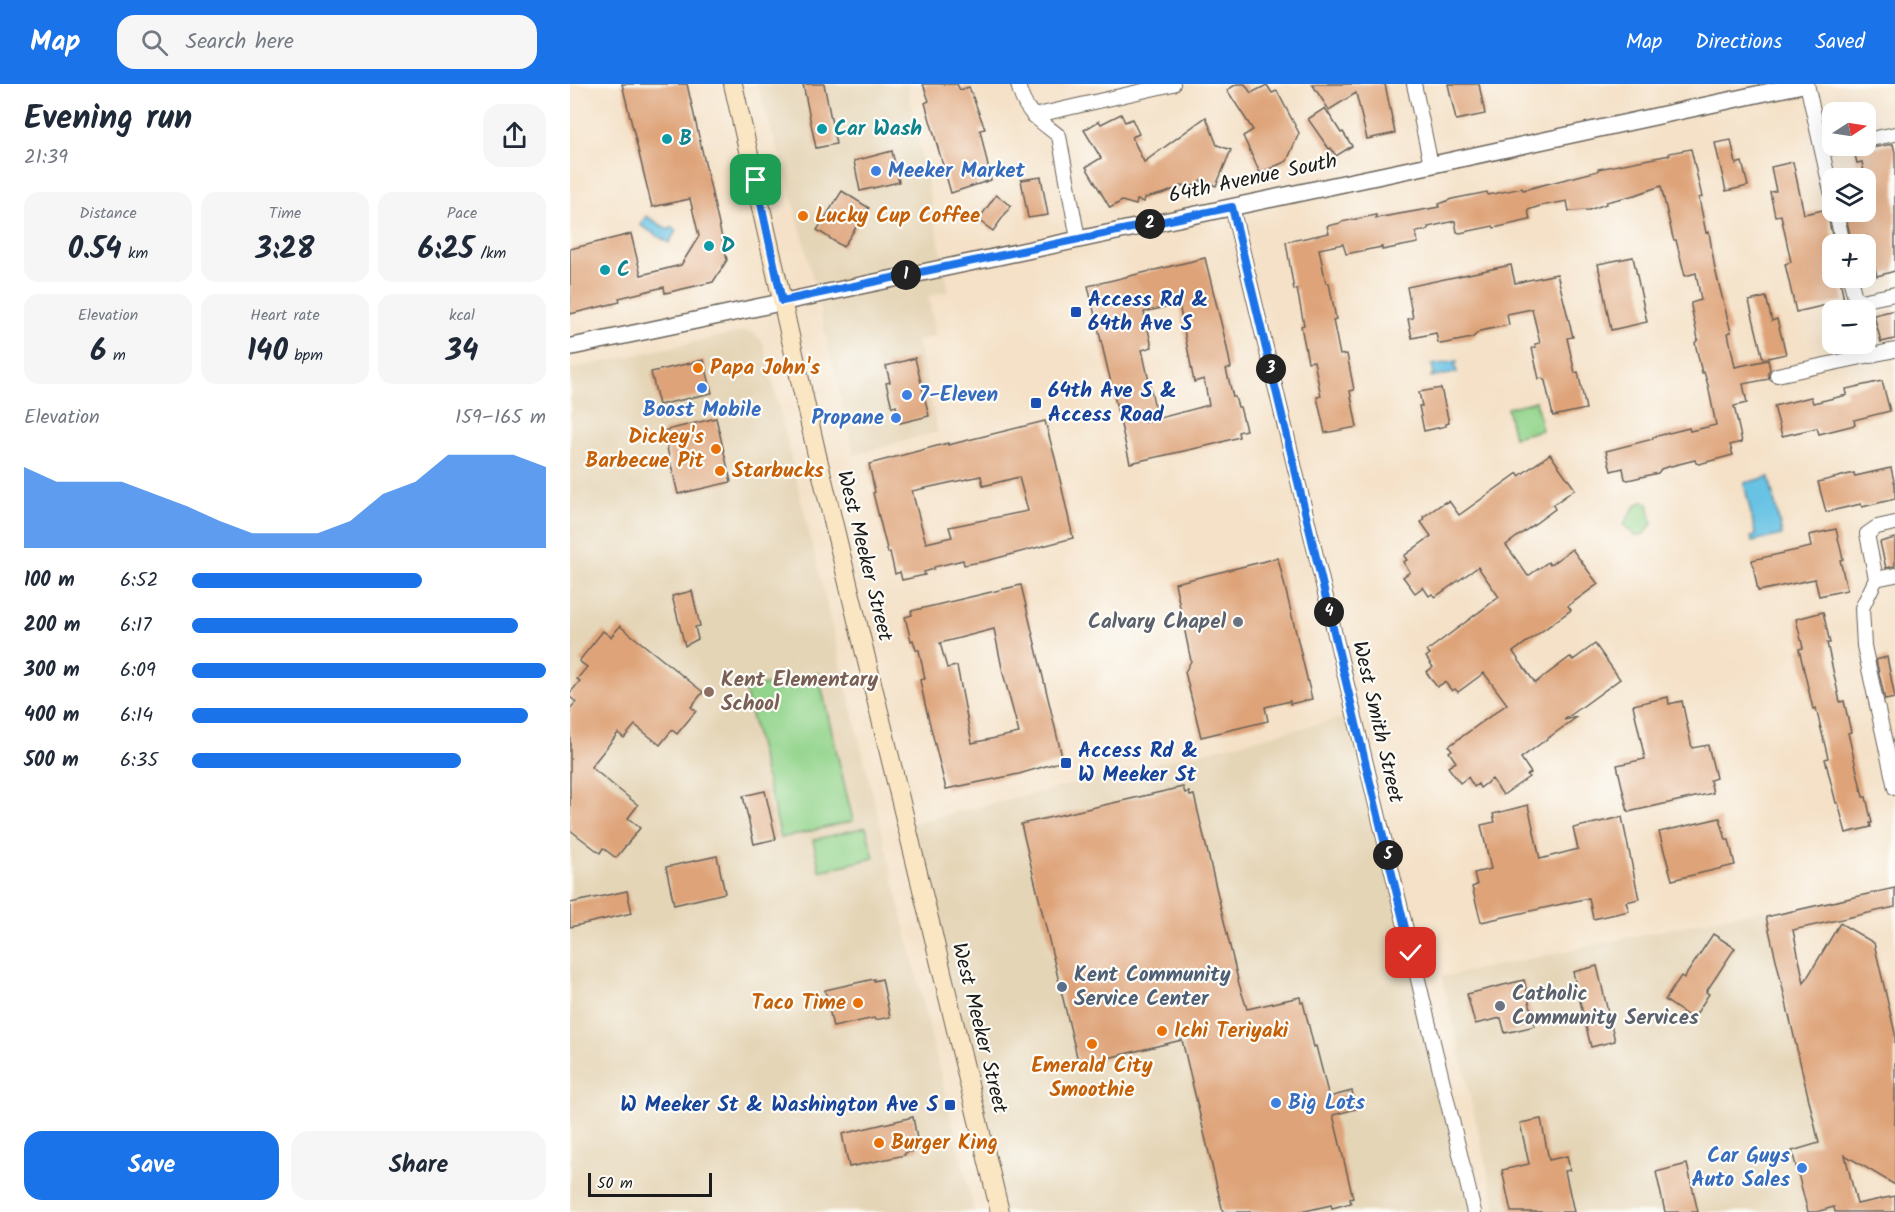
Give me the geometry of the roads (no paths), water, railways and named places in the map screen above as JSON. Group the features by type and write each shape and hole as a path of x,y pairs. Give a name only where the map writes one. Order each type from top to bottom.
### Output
{"main road":[{"name":"West Meeker Street","path":"734,84 817,455 1000,1212"}],"street":[{"path":"1018,84 1022,101 1033,116 1059,136 1078,239"},
{"path":"1033,116 1173,84"},
{"path":"1414,84 1431,165"},
{"name":"64th Avenue South","path":"570,347 1806,84"},
{"path":"1806,84 1822,150"},
{"path":"1876,138 1895,134"},
{"name":"West Smith Street","path":"1232,207 1474,1212"},
{"path":"1876,300 1895,294"},
{"path":"1777,375 1895,350"},
{"path":"1895,523 1877,527 1867,534 1876,579 1862,608 1864,646 1895,788"},
{"path":"1876,579 1895,575"}],"water":[{"path":"646,216 669,230 671,227 676,231 669,243 640,225"},
{"path":"1457,361 1455,364 1457,373 1431,377 1434,374 1432,365"},
{"path":"1769,477 1782,535 1752,542 1751,537 1756,536 1744,483"}],"place":[{"name":"Car Wash","path":"822,129"},
{"name":"B","path":"667,139"},
{"name":"Meeker Market","path":"876,171"},
{"name":"Lucky Cup Coffee","path":"803,216"},
{"name":"D","path":"709,246"},
{"name":"C","path":"605,270"},
{"name":"Access Rd & 64th Ave S","path":"1076,312"},
{"name":"Papa John's","path":"698,368"},
{"name":"Boost Mobile","path":"702,388"},
{"name":"7-Eleven","path":"907,395"},
{"name":"64th Ave S & Access Road","path":"1036,403"},
{"name":"Propane","path":"896,418"},
{"name":"Dickey's Barbecue Pit","path":"716,449"},
{"name":"Starbucks","path":"720,471"},
{"name":"Calvary Chapel","path":"1238,622"},
{"name":"Kent Elementary School","path":"709,692"},
{"name":"Access Rd & W Meeker St","path":"1066,763"},
{"name":"Kent Community Service Center","path":"1062,987"},
{"name":"Taco Time","path":"858,1003"},
{"name":"Catholic Community Services","path":"1500,1006"},
{"name":"Ichi Teriyaki","path":"1162,1031"},
{"name":"Emerald City Smoothie","path":"1092,1044"},
{"name":"Big Lots","path":"1276,1103"},
{"name":"W Meeker St & Washington Ave S","path":"950,1105"},
{"name":"Burger King","path":"879,1143"},
{"name":"Car Guys Auto Sales","path":"1802,1168"}]}
